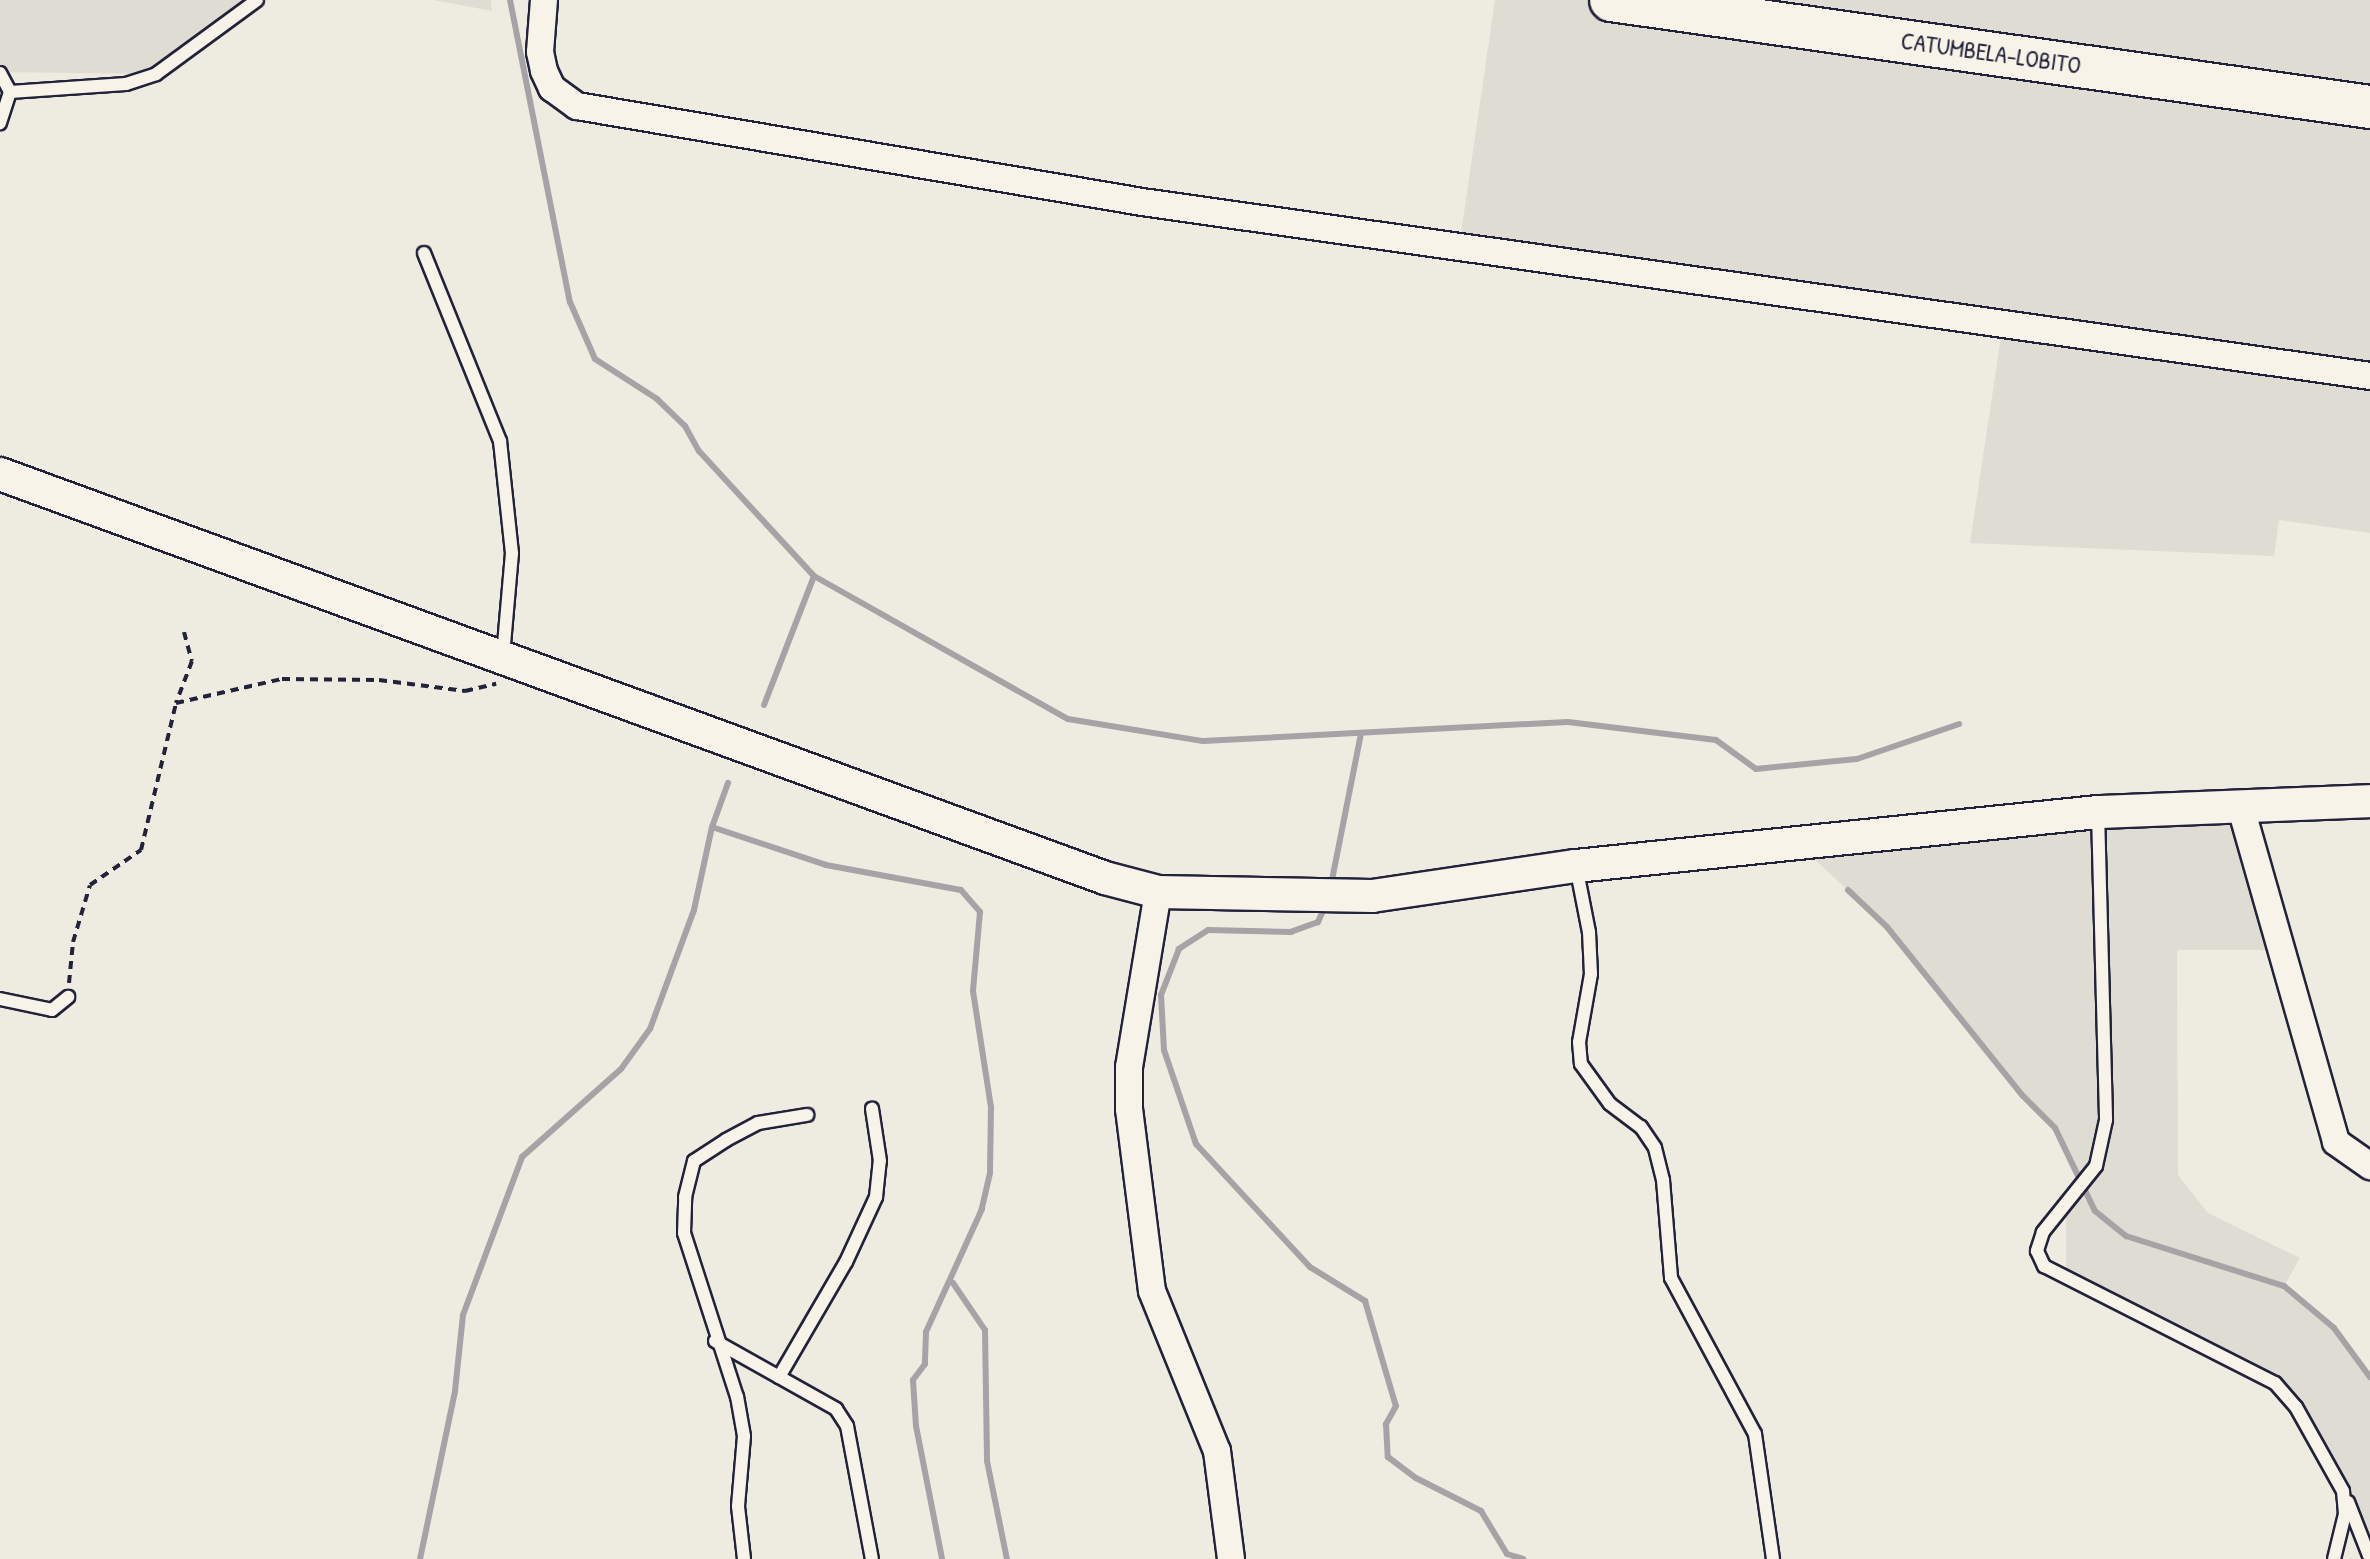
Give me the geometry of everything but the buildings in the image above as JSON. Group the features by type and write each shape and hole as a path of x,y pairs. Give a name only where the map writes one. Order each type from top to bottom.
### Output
{"highway":[{"name":"CATUMBELA-LOBITO","path":"1611,0 2370,107"},
{"name":"CATUMBELA-LOBITO","path":"1808,0 2370,79"}],"street":[{"path":"544,0 540,52 544,71 552,88 577,106 1142,202 2370,376"},
{"path":"0,474 1105,878 1158,892 1372,896 1576,866 2098,812 2370,801"},
{"path":"2241,808 2286,950 2336,1142 2370,1166"},
{"path":"1158,892 1129,1067 1130,1122 1152,1291 1217,1451 1231,1559"}],"lane":[{"path":"10,92 126,84 156,74 257,0"},
{"path":"0,73 10,92 0,123"},
{"path":"424,253 500,441 512,553 503,659"},
{"path":"2098,812 2106,1120 2096,1166 2043,1232 2037,1251 2044,1266 2275,1383 2296,1407 2343,1491 2370,1558"},
{"path":"1576,866 1591,974 1579,1042 1581,1064 1610,1104 1641,1127 1655,1148 1663,1180 1671,1278 1755,1434 1773,1559"},
{"path":"0,999 52,1010 68,997"},
{"path":"779,1377 846,1262 876,1197 880,1161 872,1109"},
{"path":"744,1559 738,1506 744,1436 737,1397 715,1341 684,1233 694,1161 758,1123 807,1115"},
{"path":"715,1341 836,1409 847,1426 872,1559"},
{"path":"2334,1559 2345,1514 2343,1491"}],"path":[{"path":"68,997 73,942 90,885 141,850 176,703 194,652 184,632"},
{"path":"176,703 282,679 379,680 465,691 545,674"}],"shaded area":[{"path":"0,0 257,0 156,74 0,72"},
{"path":"434,0 491,0 492,11"},
{"path":"1495,0 2370,0 2370,533 2279,520 2274,556 1970,543 2003,324 1459,247"},
{"path":"2241,808 2286,950 2177,950 2178,1175 2208,1213 2300,1258 2284,1286 2334,1328 2370,1377 2370,1558 2343,1491 2275,1383 2066,1276 2066,1205 2080,1180 2055,1128 2022,1095 1887,927 1808,853"}],"waterway":[{"path":"510,0 570,302 595,359 657,399 685,426 699,451 814,576 1068,719 1203,741 1568,722 1716,740 1756,769 1857,759 1959,724"},
{"path":"764,705 814,576"},
{"path":"1331,885 1361,733"},
{"path":"420,1559 455,1391 463,1315 522,1157 621,1069 650,1029 694,910 712,827 728,783"},
{"path":"712,827 826,865 961,890 980,912 973,991 991,1107 990,1173 982,1209 926,1332 925,1364 913,1380 916,1426 942,1559"},
{"path":"1848,890 1887,927 2022,1095 2055,1128 2095,1211 2126,1236 2284,1286 2334,1328 2370,1377"},
{"path":"1326,904 1318,922 1291,932 1208,930 1179,949 1161,995 1164,1050 1196,1144 1310,1267 1365,1301 1396,1406 1386,1424 1388,1457 1416,1478 1481,1511 1507,1554 1523,1559"},
{"path":"953,1283 985,1330 987,1461 1007,1559"}]}
